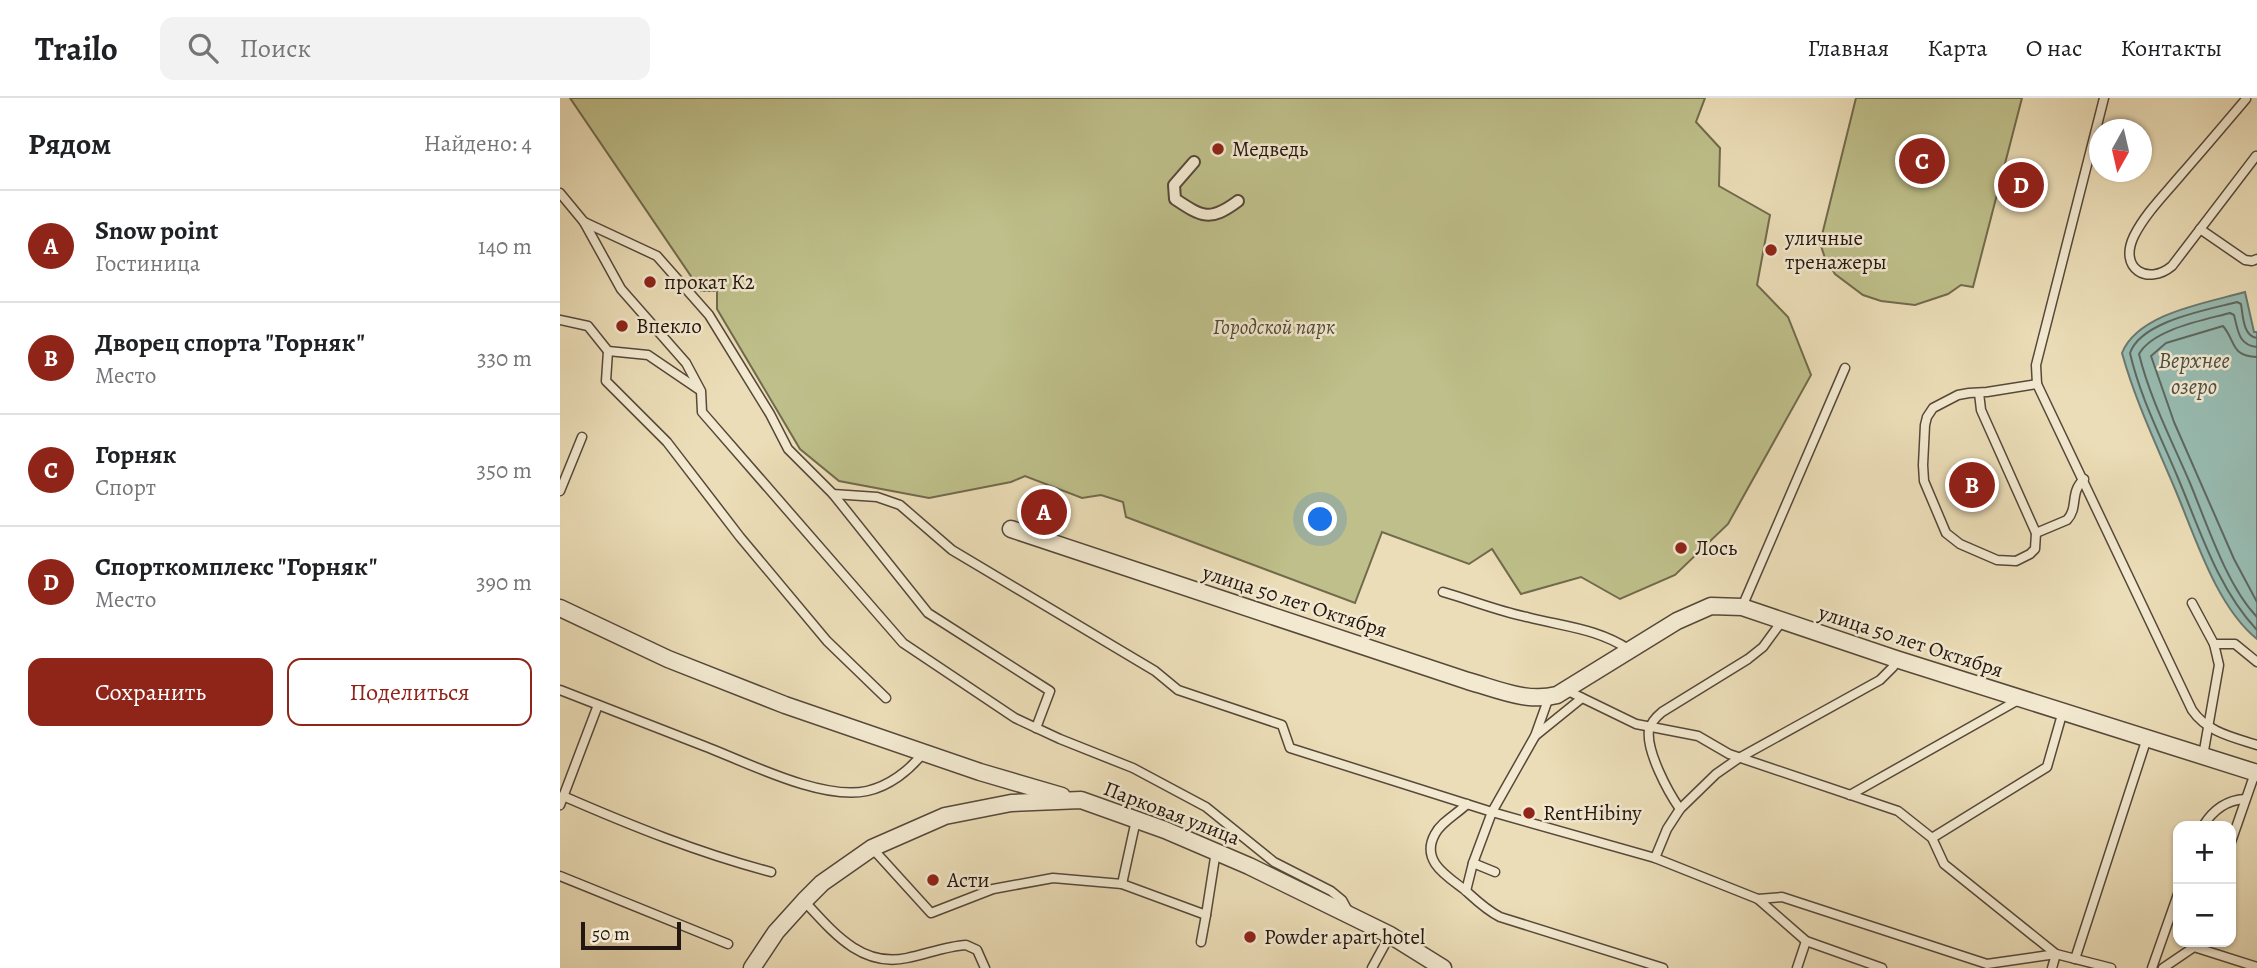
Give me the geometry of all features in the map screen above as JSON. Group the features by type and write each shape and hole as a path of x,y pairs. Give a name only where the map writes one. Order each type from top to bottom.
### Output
{"street":[{"path":"1194,162 1174,185 1175,199 1205,216 1222,213 1238,201"},
{"name":"улица 50 лет Октября","path":"1011,530 1468,681 1527,698 1549,697 1566,690 1677,621 1698,611 1711,606 1742,607 1896,659 2256,773"},
{"path":"560,608 668,659 785,705 923,753 1043,791 1081,800"},
{"name":"Парковая улица","path":"752,968 776,932 804,901 822,883 872,848 945,816 1011,803 1081,800 1216,851 1390,935 1443,968"}],"lane":[{"path":"2105,98 2038,358 2035,374 2037,384 2192,710 2208,728 2257,745"},
{"path":"2246,99 2142,223 2129,249 2132,267 2146,273 2165,271 2256,156"},
{"path":"560,193 584,222 621,289 686,363 701,391 702,412 903,643 1015,718 1059,740 1133,768 1206,807 1274,862 1342,900 1352,916"},
{"path":"584,222 657,256 709,315 764,403 788,449 833,494 928,613 1049,691 1036,728"},
{"path":"2200,229 2245,260 2257,259"},
{"path":"560,320 588,326 608,351 606,381 667,442 740,537 827,641 886,698"},
{"path":"608,351 648,355 701,391"},
{"path":"1742,607 1845,368"},
{"path":"1979,393 1981,410 2036,533 2035,549 2015,561 1997,560 1960,544 1946,533 1924,481 1925,425 1929,412 1958,395 2037,384"},
{"path":"560,491 582,437"},
{"path":"2036,533 2071,516 2076,489 2084,479"},
{"path":"833,494 877,497 900,505 952,550 1155,671 1178,690 1282,725 1290,748 1492,812 1655,858 1758,899 1806,941 1882,968"},
{"path":"1443,592 1525,617 1589,630 1611,637 1630,650"},
{"path":"2192,603 2214,645 2219,665 2203,756"},
{"path":"1680,809 1664,784 1650,741 1650,728 1654,719 1748,659 1763,647 1782,621"},
{"path":"2214,645 2235,644 2257,662"},
{"path":"1655,858 1667,829 1680,809 1716,774 1880,680 1893,667 1896,659"},
{"path":"560,690 792,780 842,792 866,791 883,786 908,770 923,753"},
{"path":"1566,690 1636,724 1698,736 1740,758 1898,811 1932,838 1944,864 2056,954 2111,968"},
{"path":"1466,891 1473,863 1492,812 1535,736 1549,697"},
{"path":"1535,736 1582,698"},
{"path":"1850,795 2020,699"},
{"path":"598,705 562,801 713,856 771,872"},
{"path":"1932,838 2047,767 2063,712"},
{"path":"2075,959 2147,738"},
{"path":"2236,827 2256,773"},
{"path":"2206,821 2227,803 2245,799"},
{"path":"1467,804 1436,832 1430,849 1438,870 1479,904 1500,917 1663,968"},
{"path":"1122,884 1136,820"},
{"path":"872,848 931,913 993,889 1053,878 1122,884 1206,915"},
{"path":"1201,942 1216,851"},
{"path":"1473,863 1495,872"},
{"path":"560,876 728,944"},
{"path":"1758,899 1782,897 1989,966 2056,954"},
{"path":"804,901 837,937 868,956 891,960 966,945 977,950 985,968"},
{"path":"2152,968 2173,908"},
{"path":"1372,968 1390,935"},
{"path":"1797,968 1806,941"},
{"path":"2163,968 2191,947"},
{"path":"2203,947 2257,967"},
{"path":"2052,968 2056,954"}],"green space":[{"name":"Городской парк","path":"570,98 1705,98 1696,122 1720,148 1719,186 1770,215 1757,285 1788,317 1811,375 1728,524 1675,575 1620,599 1581,577 1521,594 1492,549 1469,564 1382,532 1355,603 1126,517 1123,502 1101,495 1082,498 1025,476 1011,482 929,498 839,481 800,449 717,309 717,291 701,291"},
{"path":"1856,98 2022,98 1973,287 1961,285 1948,294 1915,305 1881,301 1863,295 1835,274 1825,258 1820,243"}],"water":[{"name":"Верхнее озеро","path":"2245,292 2254,332 2257,332 2257,639 2230,608 2208,569 2139,405 2122,353 2130,339 2158,319"}],"place":[{"name":"Медведь","path":"1218,149"},
{"name":"Горняк","path":"1922,161"},
{"name":"Спорткомплекс \"Горняк\"","path":"2021,185"},
{"name":"уличные тренажеры","path":"1771,250"},
{"name":"прокат К2","path":"650,282"},
{"name":"Впекло","path":"622,326"},
{"name":"Дворец спорта \"Горняк\"","path":"1972,485"},
{"name":"Snow point","path":"1044,512"},
{"name":"Лось","path":"1681,548"},
{"name":"RentHibiny","path":"1529,813"},
{"name":"Асти","path":"933,880"},
{"name":"Powder apart hotel","path":"1250,937"}]}
